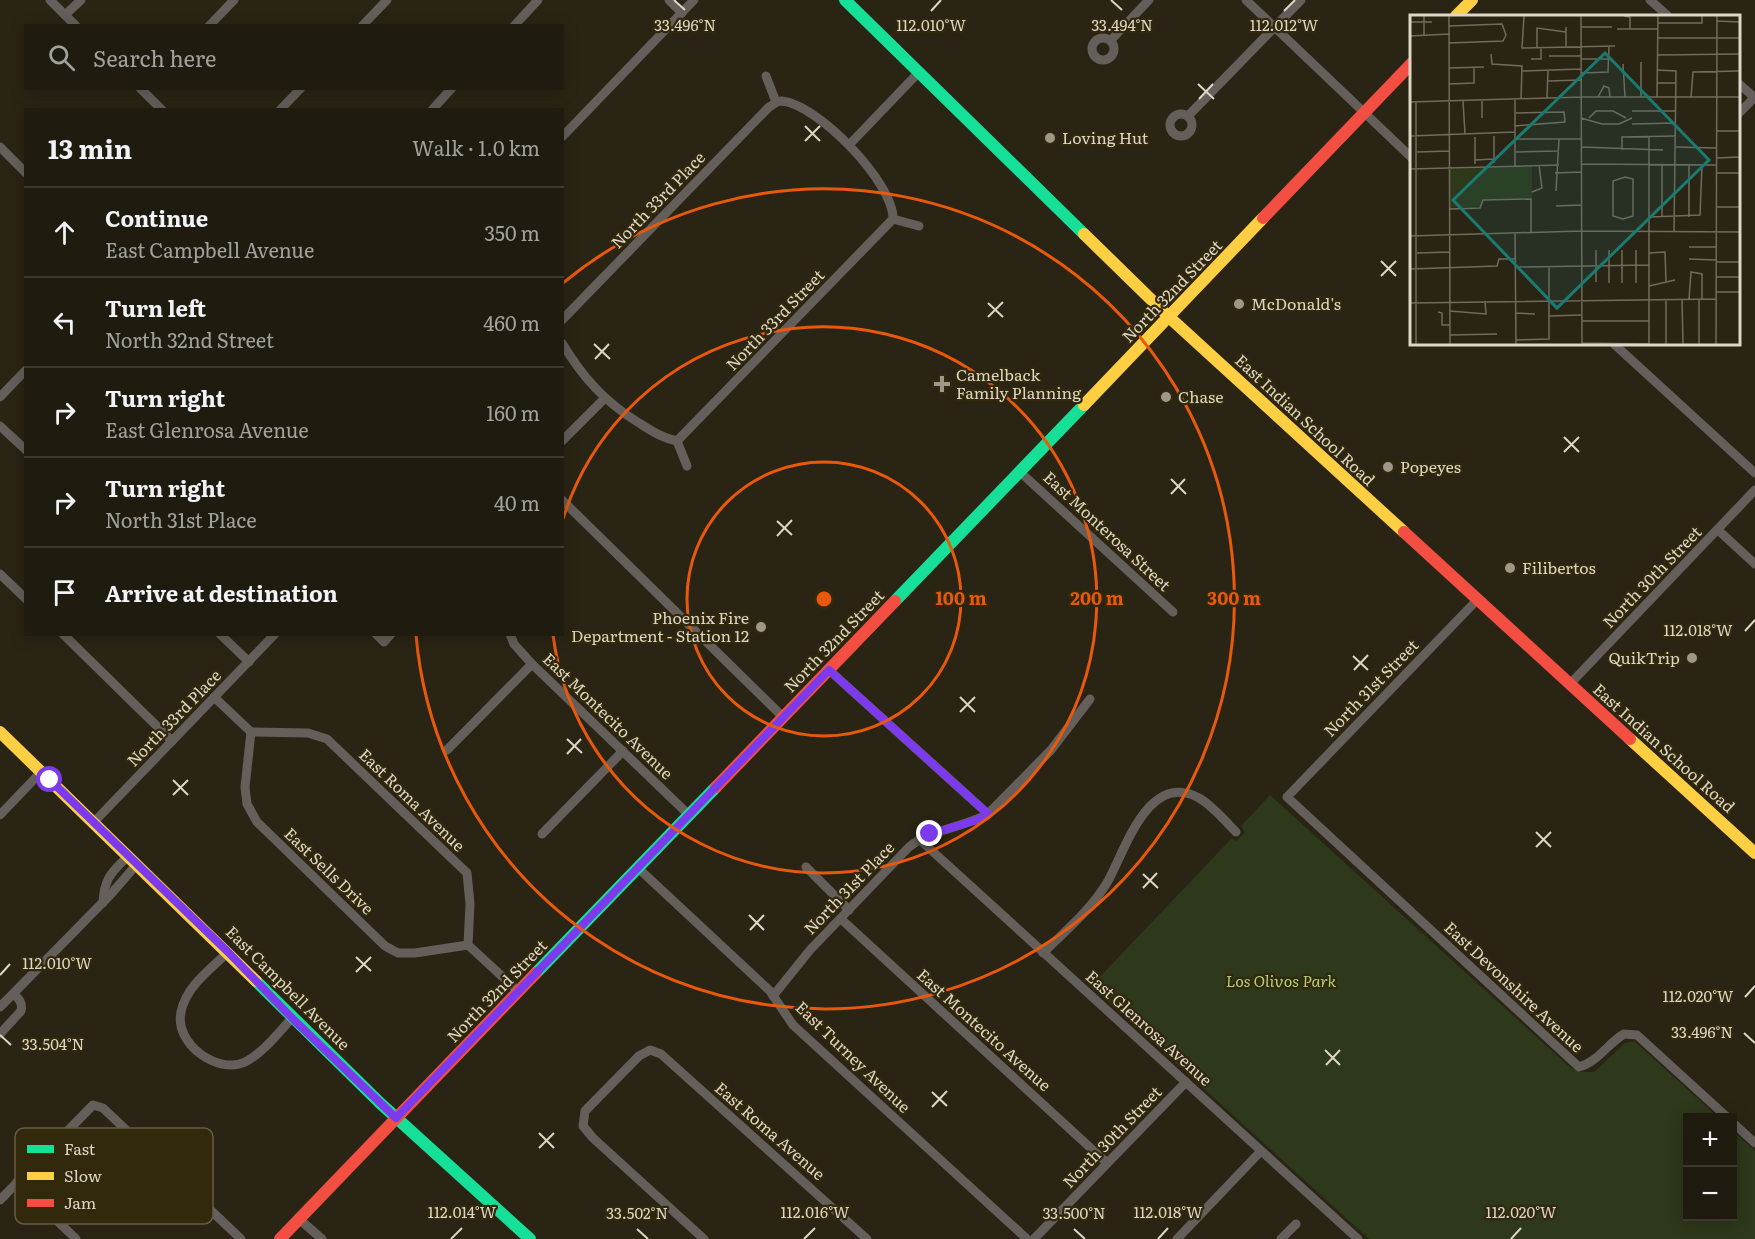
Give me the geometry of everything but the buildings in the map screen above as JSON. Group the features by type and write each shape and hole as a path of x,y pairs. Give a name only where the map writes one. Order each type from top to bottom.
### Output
{"main road":[{"name":"East Indian School Road","path":"845,0 1169,317 1755,853"},
{"path":"1457,15 1472,0"},
{"name":"North 32nd Street","path":"280,1239 1410,65"},
{"name":"East Campbell Avenue","path":"0,732 396,1118 530,1239"}],"street":[{"path":"50,0 74,24"},
{"path":"65,15 81,0"},
{"path":"211,24 234,0"},
{"path":"364,24 387,0"},
{"path":"516,24 538,0"},
{"path":"669,0 682,13"},
{"path":"564,135 694,0"},
{"path":"1111,40 1149,0"},
{"path":"1246,0 1410,156"},
{"path":"1188,116 1301,0"},
{"path":"1650,0 1667,15"},
{"path":"849,145 919,72"},
{"path":"766,76 776,102 782,101 810,114 849,145 877,178 893,209 893,219 919,226"},
{"path":"1740,85 1755,97 1740,112"},
{"path":"144,90 160,108"},
{"path":"282,108 299,90"},
{"path":"434,108 450,90"},
{"name":"North 33rd Place","path":"564,318 776,102"},
{"path":"0,147 24,170"},
{"name":"North 33rd Street","path":"677,441 893,219"},
{"path":"1615,345 1755,473"},
{"path":"564,346 576,366 616,409 663,438 677,441 687,466"},
{"path":"0,397 24,372"},
{"path":"564,439 605,398"},
{"path":"0,426 24,448"},
{"name":"East Monterosa Street","path":"1020,472 1173,612"},
{"name":"North 30th Street","path":"1569,685 1755,490"},
{"path":"564,502 783,717"},
{"path":"1718,530 1755,564"},
{"path":"0,574 24,597"},
{"name":"North 31st Street","path":"1287,797 1477,600"},
{"path":"65,636 172,741"},
{"path":"222,636 249,662"},
{"name":"North 33rd Place","path":"94,822 273,636"},
{"path":"378,636 384,642 389,636"},
{"name":"East Montecito Avenue","path":"511,636 514,644 532,664 689,815"},
{"path":"447,750 532,664"},
{"path":"829,670 988,814"},
{"path":"214,697 251,732"},
{"name":"North 31st Place","path":"773,996 810,950 919,839 977,820 988,814 1051,750 1090,699"},
{"name":"East Sells Drive","path":"251,732 245,787 248,804 257,822 288,853 385,946 398,953 415,953 468,945"},
{"name":"East Roma Avenue","path":"251,732 308,733 327,739 429,835 467,873 470,904 468,945"},
{"path":"542,834 623,751"},
{"path":"0,815 41,772"},
{"path":"1043,953 1102,890 1131,832 1141,817 1158,800 1166,795 1178,793 1198,798 1236,832"},
{"name":"East Devonshire Avenue","path":"1287,797 1579,1067 1591,1064 1612,1041 1624,1034 1637,1035 1723,1113"},
{"name":"East Glenrosa Avenue","path":"919,839 1358,1239"},
{"path":"103,903 108,876 133,860"},
{"path":"0,1007 103,903 133,860"},
{"path":"806,867 849,909"},
{"name":"East Turney Avenue","path":"638,868 770,991 793,1025 1026,1239"},
{"path":"106,882 114,890"},
{"name":"East Montecito Avenue","path":"841,919 1107,1163"},
{"path":"468,945 519,992"},
{"path":"228,952 187,994 180,1014 183,1034 198,1053 225,1065 245,1062 262,1049 292,1018"},
{"path":"0,1034 21,1011 20,1000 14,994"},
{"name":"East Roma Avenue","path":"704,1239 593,1138 583,1126 585,1111 639,1056 650,1050 661,1054 867,1239"},
{"name":"North 30th Street","path":"1034,1239 1186,1082"},
{"path":"70,1128 93,1105 103,1108 124,1128"},
{"path":"1737,1127 1755,1143"},
{"path":"1177,1239 1261,1151"},
{"path":"0,1200 15,1184"},
{"path":"213,1212 241,1239"},
{"path":"299,1219 322,1239"},
{"path":"60,1224 76,1239"},
{"path":"1281,1239 1296,1224"}],"green space":[{"name":"Los Olivos Park","path":"1270,795 1572,1069 1594,1072 1625,1043 1634,1041 1714,1113 1683,1113 1683,1221 1737,1221 1737,1135 1755,1151 1755,1239 1369,1239 1091,986 1232,838 1236,841 1245,832 1241,826"}],"traffic: fast":[{"path":"845,0 1084,234"},
{"path":"895,601 1084,405"},
{"path":"536,973 716,787"},
{"path":"256,981 380,1103 530,1239"}],"traffic: slow":[{"path":"1457,15 1472,0"},
{"path":"1084,405 1263,218"},
{"path":"1084,234 1169,317 1404,532"},
{"path":"0,732 256,981"},
{"path":"1630,739 1755,853"}],"traffic: jam":[{"path":"1263,218 1410,65"},
{"path":"1404,532 1630,739"},
{"path":"716,787 895,601"},
{"path":"280,1239 536,973"}],"place":[{"name":"Loving Hut","path":"1050,138"},
{"name":"McDonald's","path":"1239,304"},
{"name":"Camelback Family Planning","path":"942,384"},
{"name":"Chase","path":"1166,397"},
{"name":"Popeyes","path":"1388,467"},
{"name":"Filibertos","path":"1510,568"},
{"name":"Phoenix Fire Department - Station 12","path":"761,627"},
{"name":"QuikTrip","path":"1692,658"}],"route":[{"path":"50,780 396,1118 829,670 988,814 977,820 930,834"}]}
